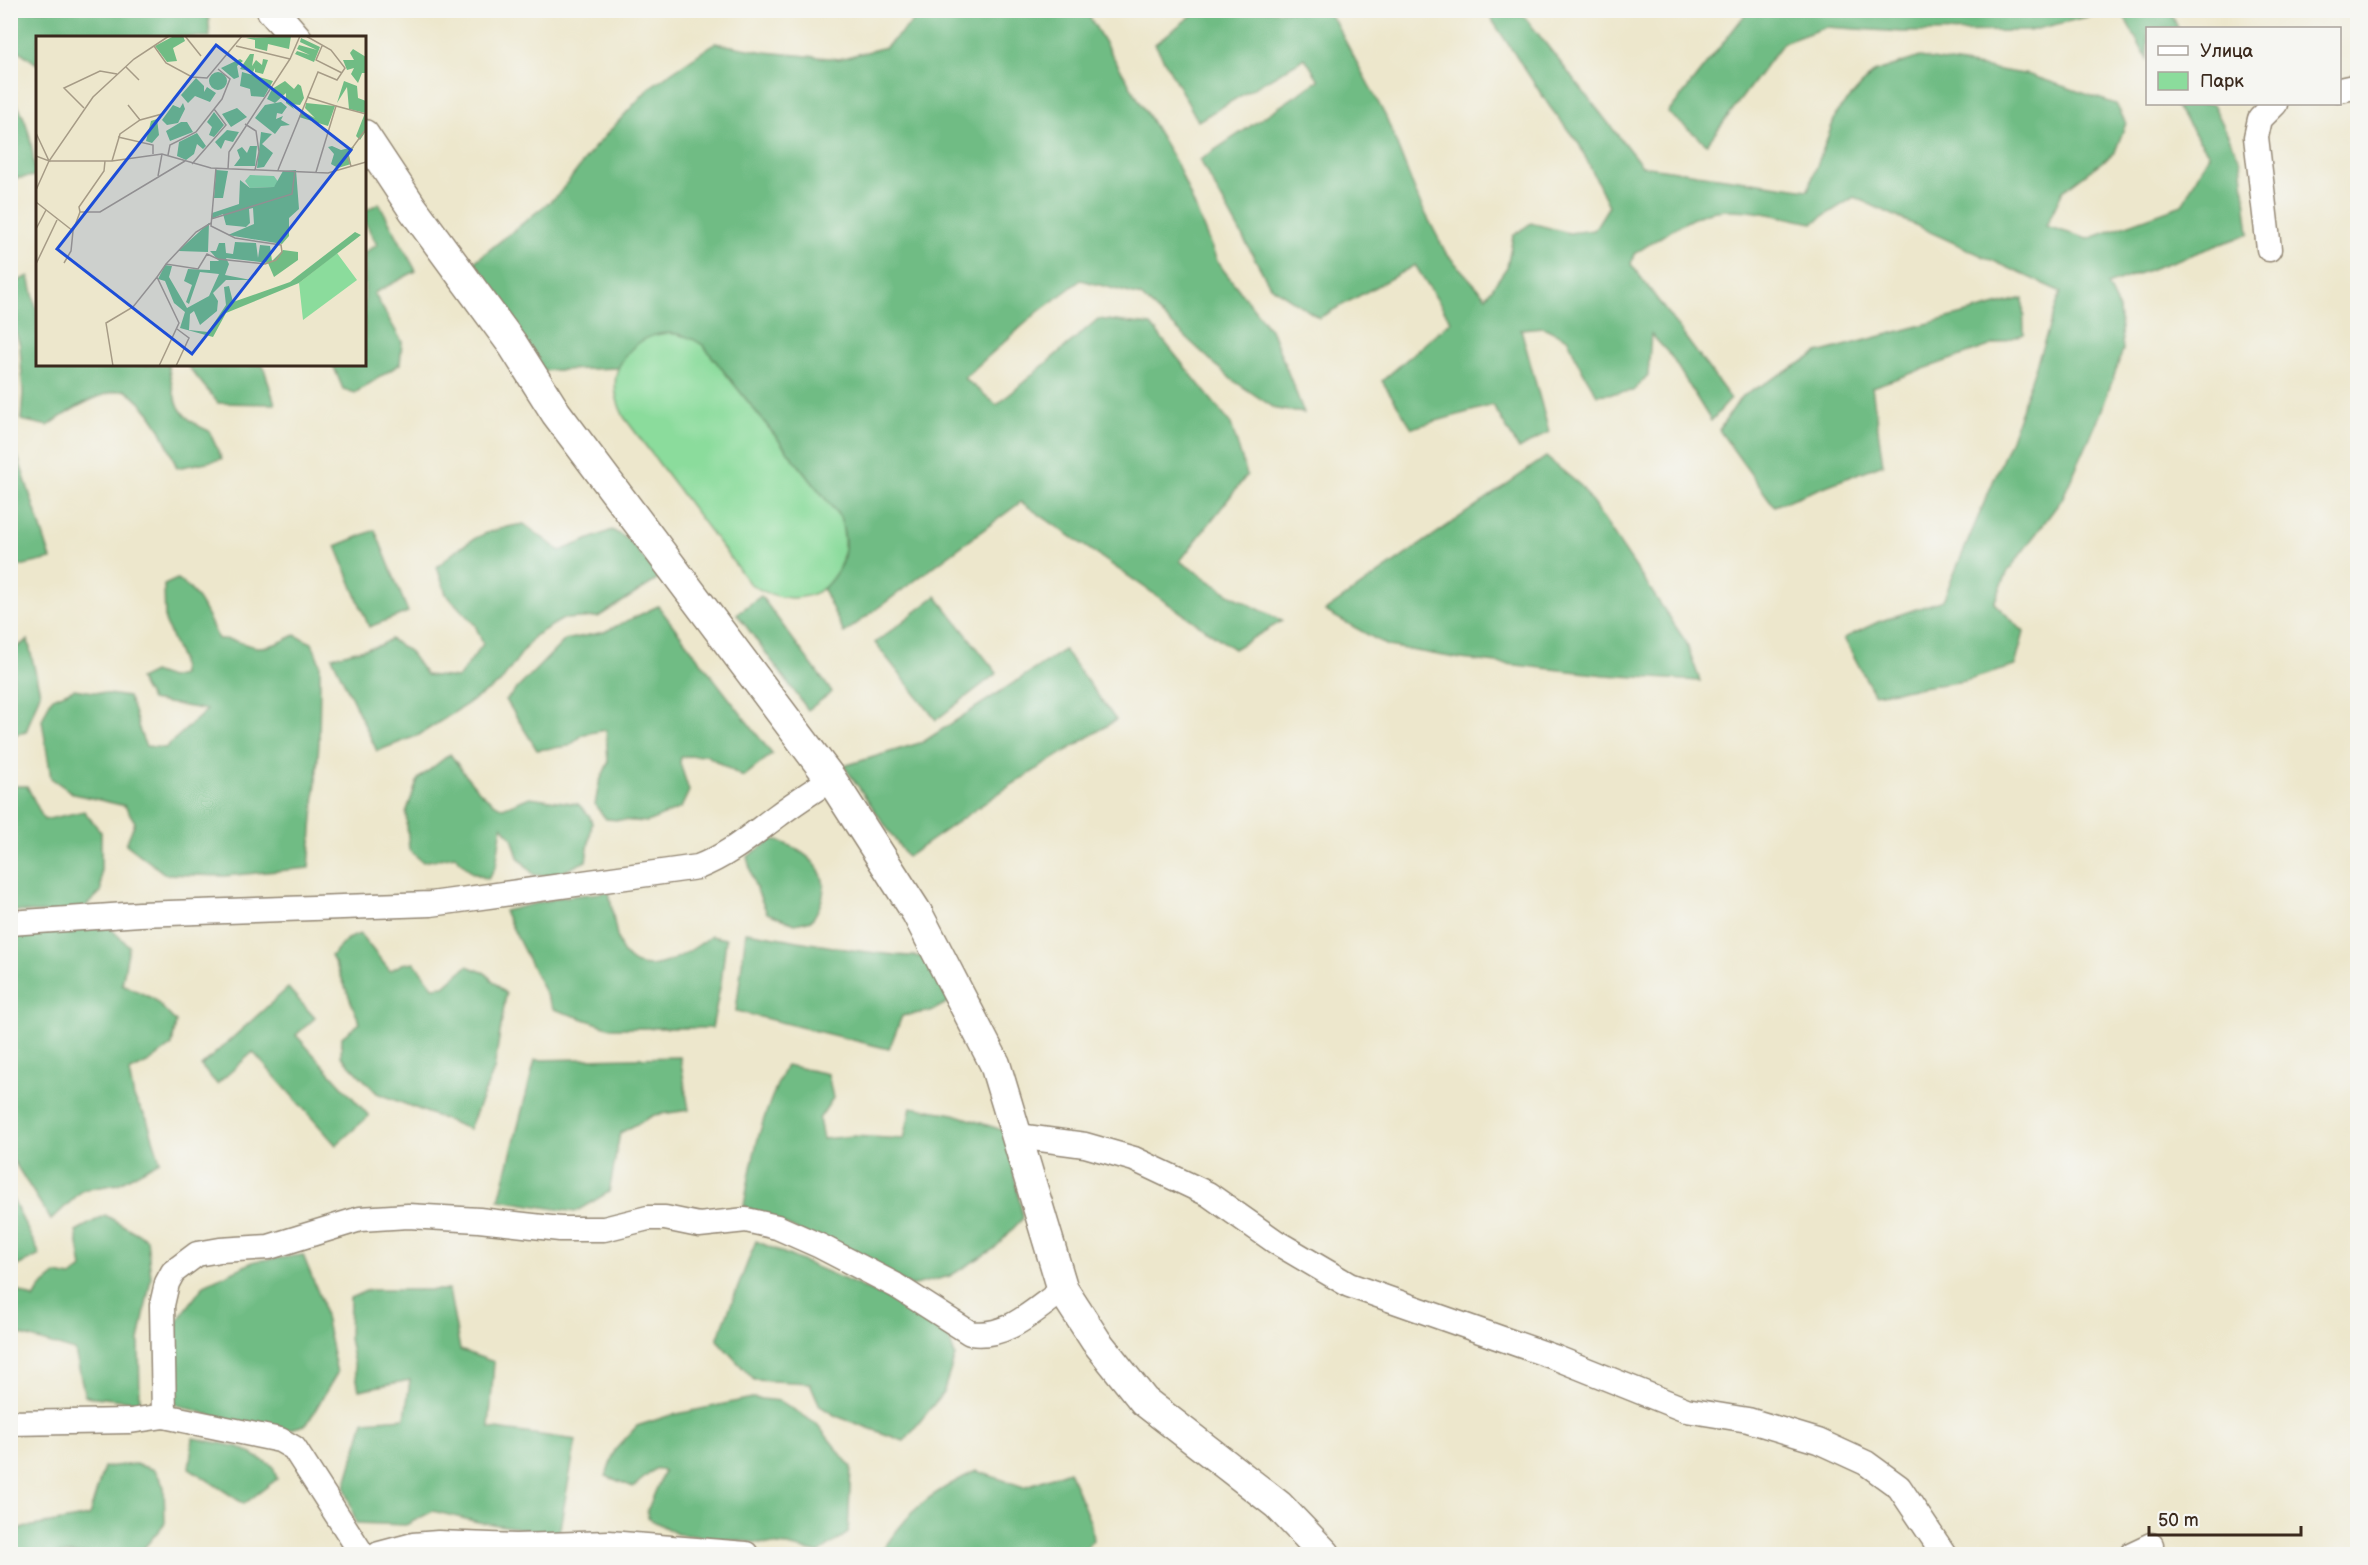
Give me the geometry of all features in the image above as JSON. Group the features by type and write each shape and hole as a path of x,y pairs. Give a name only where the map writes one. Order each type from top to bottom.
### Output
{"street":[{"path":"272,10 294,36"},
{"path":"2341,90 2358,86"},
{"path":"2269,249 2256,137 2260,119 2274,105"},
{"path":"366,138 413,208 513,345 556,413 831,779 917,913 994,1064 1018,1136 1063,1290 1096,1341 1144,1401 1278,1505 1325,1554"},
{"path":"10,923 140,914 431,904 698,867 720,858 745,843 775,818 831,779"},
{"path":"1018,1136 1085,1145 1134,1159 1208,1194 1276,1242 1349,1285 1554,1357 1686,1410 1748,1420 1818,1442 1866,1462 1899,1487 1944,1554"},
{"path":"164,1416 162,1305 166,1283 173,1272 197,1254 269,1247 360,1219 419,1217 593,1230 604,1230 648,1218 665,1218 699,1225 746,1220 777,1227 820,1246 895,1285 970,1333 984,1335 1005,1331 1063,1290"},
{"path":"10,1422 130,1421 164,1416 280,1440 294,1448 362,1554"},
{"path":"380,1554 413,1545 438,1543 516,1546 609,1542 746,1554"}],"green space":[{"path":"11,10 208,11 210,36 36,36 36,63 11,45"},
{"path":"1199,10 1326,11 1335,22 1386,117 1419,201 1446,253 1486,297 1507,267 1513,236 1531,223 1569,233 1594,230 1609,206 1579,144 1550,107 1486,11 1520,11 1642,166 1808,190 1837,112 1874,72 1920,57 2030,75 2116,104 2126,123 2115,152 2063,191 2046,226 2088,239 2182,205 2209,154 2175,105 2213,105 2241,162 2249,234 2107,285 2119,310 2123,350 2100,415 2062,499 2008,571 1994,603 2024,632 2015,666 1965,681 1874,694 1844,638 1878,622 1943,600 2011,439 2061,292 1854,197 1813,223 1752,211 1728,210 1706,213 1685,222 1634,254 1631,264 1731,399 1711,421 1671,356 1651,334 1648,375 1633,391 1597,395 1578,363 1568,339 1543,327 1521,329 1549,432 1519,449 1493,405 1412,428 1382,381 1451,321 1415,265 1319,318 1270,286 1200,160 1319,80 1305,58 1198,121 1155,44"},
{"path":"924,11 1086,11 1178,166 1218,263 1272,332 1304,413 1276,409 1231,379 1141,296 1081,280 1038,312 964,378 997,405 1098,319 1151,325 1231,424 1247,475 1180,561 1229,594 1282,621 1234,649 1021,502 844,633 823,589 837,572 844,556 845,538 840,517 703,345 691,338 666,333 655,335 634,347 618,368 533,371 453,279 558,195 594,148 650,87 715,43 765,52 839,59 886,47"},
{"path":"1748,11 2111,11 2029,31 1903,32 1826,27 1783,43 1707,144 1668,113"},
{"path":"2121,11 2170,11 2178,27 2146,27 2146,57"},
{"path":"10,95 26,123 35,176 11,179"},
{"path":"379,203 416,271 374,293 402,342 400,364 355,393 343,389 333,366 366,366 366,251 377,245 366,224 366,210"},
{"path":"29,276 36,308 36,366 168,366 172,388 182,412 197,425 209,431 222,459 177,468 163,435 151,415 125,390 104,394 48,426 21,420 23,393 20,345 11,319 11,284"},
{"path":"2023,298 2024,334 1872,387 1883,464 1774,506 1719,430 1741,397 1818,353"},
{"path":"667,332 692,338 703,345 840,517 844,540 842,560 834,576 823,589 807,596 789,598 770,594 749,583 624,417 618,402 616,387 621,362 638,342"},
{"path":"188,366 263,366 275,404 218,403"},
{"path":"10,433 51,559 11,568 10,568"},
{"path":"1546,457 1581,486 1686,642 1700,681 1605,675 1461,659 1388,646 1325,611"},
{"path":"524,524 560,551 612,530 628,539 660,578 598,617 563,619 534,636 500,683 419,735 377,751 332,657 381,645 390,639 409,651 426,675 458,678 483,644 475,625 446,594 437,567 476,538 498,529"},
{"path":"375,530 408,612 369,627 336,546"},
{"path":"177,579 197,598 218,639 262,647 277,644 295,635 312,643 320,664 320,679 319,743 309,868 224,876 165,874 126,844 135,822 125,806 74,794 51,778 42,720 51,699 74,689 128,697 146,746 165,748 207,710 151,700 139,679 153,672 170,678 182,675 181,660 165,621 164,585"},
{"path":"761,596 832,692 808,710 737,614"},
{"path":"936,596 997,673 936,720 875,643"},
{"path":"658,606 772,754 743,777 706,755 681,757 680,763 689,791 681,808 647,822 606,819 595,805 599,783 608,763 606,730 584,734 569,746 537,750 506,700 565,640 604,632"},
{"path":"28,640 40,693 26,732 11,735 14,649"},
{"path":"1064,650 1116,720 1005,789 907,857 844,766 923,742"},
{"path":"450,754 480,792 503,808 530,797 578,804 589,815 592,823 586,861 554,876 534,875 518,857 512,838 502,826 496,866 488,879 471,872 455,856 423,862 409,850 406,813 418,779"},
{"path":"10,786 27,786 44,820 84,811 101,832 101,892 77,914 11,911"},
{"path":"773,839 800,852 818,869 823,880 823,892 820,905 812,920 795,924 767,913 754,883 747,857"},
{"path":"609,892 621,948 629,959 640,965 652,966 665,963 691,950 711,936 726,939 721,983 712,1028 611,1028 553,1009 504,911 563,897"},
{"path":"109,927 129,946 122,984 154,999 176,1022 172,1045 149,1062 129,1072 134,1098 147,1119 160,1161 118,1184 83,1190 51,1220 11,1157 11,929"},
{"path":"746,932 865,952 936,957 952,1000 932,1011 902,1016 889,1049 736,1011"},
{"path":"360,934 390,971 402,964 414,962 433,987 444,986 467,966 485,973 506,994 494,1070 469,1129 377,1093 341,1056 342,1037 360,1023 331,956 347,939"},
{"path":"288,988 315,1018 296,1035 369,1116 336,1145 253,1052 217,1084 201,1066"},
{"path":"680,1057 689,1110 654,1115 620,1133 609,1192 575,1212 499,1200 535,1060"},
{"path":"786,1065 828,1074 833,1098 819,1119 823,1139 853,1136 904,1139 911,1107 954,1114 1005,1131 1023,1218 994,1249 950,1276 911,1286 824,1242 744,1206 759,1134"},
{"path":"10,1194 40,1255 11,1269 10,1269"},
{"path":"105,1215 147,1239 151,1278 139,1341 140,1402 85,1396 75,1351 11,1332 11,1287 34,1299 41,1287 57,1274 71,1277 82,1268 76,1231"},
{"path":"756,1241 917,1311 949,1339 955,1356 943,1393 904,1441 836,1416 820,1406 810,1383 754,1380 717,1340"},
{"path":"303,1255 322,1302 337,1373 307,1424 272,1435 169,1402 178,1320 204,1285 255,1261"},
{"path":"368,1290 449,1290 460,1350 494,1362 489,1428 576,1440 559,1534 478,1522 433,1511 406,1525 356,1523 345,1487 364,1421 405,1418 410,1380 359,1390 349,1338 350,1298"},
{"path":"752,1398 780,1401 817,1424 851,1467 848,1533 819,1553 787,1546 677,1534 648,1518 647,1511 664,1471 655,1469 633,1487 606,1476 615,1450 637,1426 668,1416"},
{"path":"193,1438 239,1447 273,1466 277,1479 244,1504 189,1468"},
{"path":"135,1464 155,1470 164,1487 165,1523 139,1554 11,1554 11,1530 89,1516 104,1467"},
{"path":"976,1471 1024,1487 1069,1471 1091,1524 1093,1540 1081,1554 880,1554 901,1525 921,1504 945,1487"}]}
